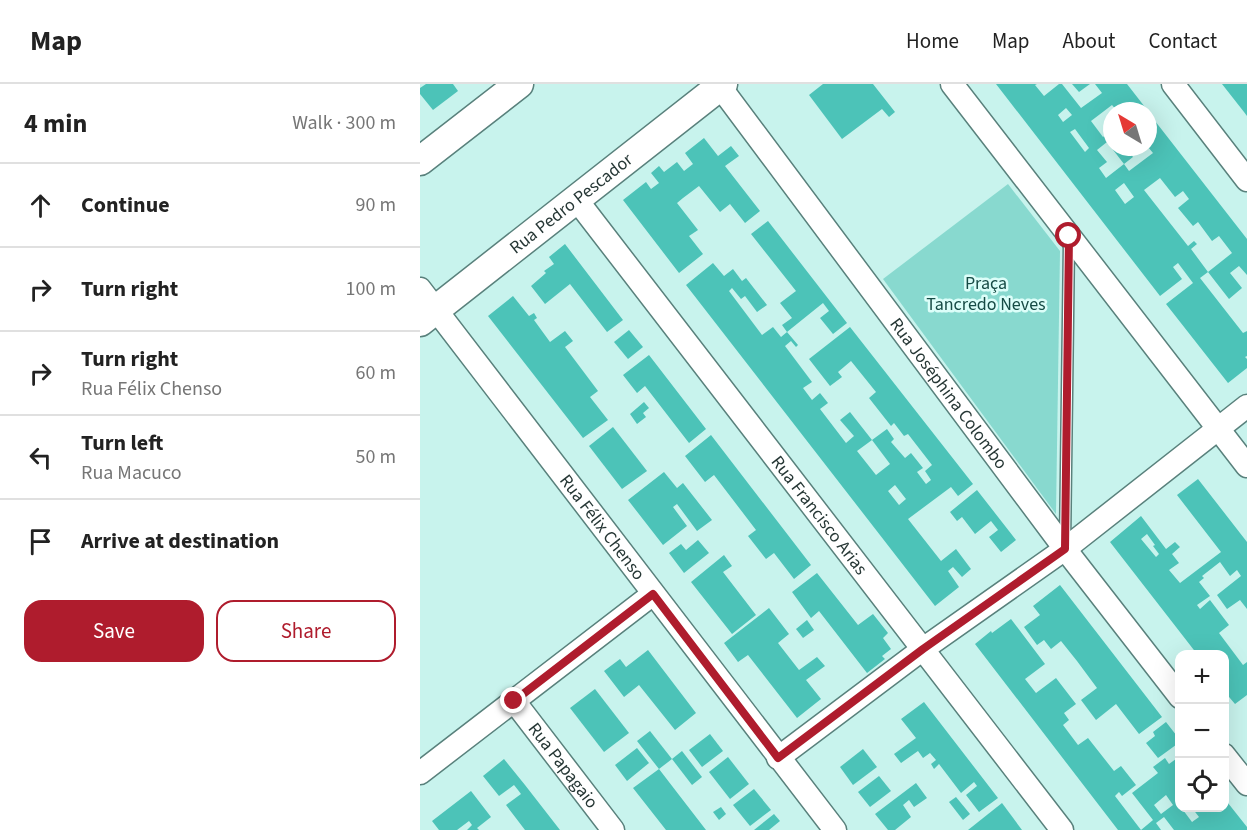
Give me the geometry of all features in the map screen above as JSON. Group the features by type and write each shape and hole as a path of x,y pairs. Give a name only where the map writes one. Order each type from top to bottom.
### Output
{"street":[{"path":"952,84 1247,466"},
{"path":"1173,84 1247,180"},
{"name":"Rua Pedro Pescador","path":"425,307 576,199 720,85"},
{"name":"Rua Joséphina Colombo","path":"720,85 1065,549 1175,692"},
{"path":"420,161 504,88"},
{"name":"Rua Francisco Arias","path":"576,199 1062,830"},
{"name":"Rua Félix Chenso","path":"425,307 653,594 835,830"},
{"path":"778,758 923,649 1065,549 1247,406"},
{"path":"420,773 653,594"},
{"name":"Rua Papagaio","path":"514,701 613,830"},
{"path":"1226,758 1247,784"}],"lane":[{"path":"1065,549 1069,236"}],"green space":[{"name":"Praça Tancredo Neves","path":"1008,184 1060,251 1056,514 883,279"}],"building":[{"path":"426,84 453,84 458,91 433,110 420,94 420,88"},
{"path":"823,84 873,84 895,112 889,117 882,109 842,139 809,95"},
{"path":"996,84 1037,84 1035,85 1044,96 1062,84 1081,108 1102,93 1095,84 1127,84 1141,102 1103,102 1103,112 1091,121 1103,137 1103,145 1097,150 1107,162 1099,168 1106,178 1124,164 1129,171 1149,156 1157,156 1157,124 1247,239 1247,275 1239,266 1230,273 1242,288 1229,299 1208,272 1200,278 1243,333 1247,331 1247,356 1245,357 1247,368 1228,383 1166,304 1193,283 1178,263 1173,267 1182,279 1160,296","holes":["1066,108 1072,115 1063,122 1058,115","1075,129 1089,148 1085,152 1070,132","1160,178 1175,197 1183,191 1189,199 1178,208 1193,226 1198,222 1212,241 1219,236 1232,253 1208,272 1191,249 1197,244 1194,241 1188,246 1144,190","1124,183 1134,197 1125,204 1115,190"]},
{"path":"1072,84 1090,84 1079,92"},
{"path":"1222,84 1247,84 1247,116 1244,112"},
{"path":"704,138 718,156 731,146 739,156 725,166 760,211 745,223 730,204 720,212 699,186 683,198 677,203 698,230 689,236 703,254 679,273 623,200 646,182 651,189 659,183 651,173 659,166 664,172 677,162 684,171 693,164 685,153"},
{"path":"1118,156 1132,156 1124,164"},
{"path":"768,221 847,323 833,334 820,318 829,311 823,303 787,332 782,325 792,318 780,303 796,291 751,234"},
{"path":"565,244 623,320 607,332 570,284 545,304 531,286 546,273 544,271 554,264 549,257"},
{"path":"713,263 724,276 733,269 742,281 746,278 767,305 757,312 745,296 741,299 732,288 729,291 762,335 773,327 781,337 787,332 798,345 796,347 791,341 785,346 812,382 803,388 812,400 820,393 828,403 820,409 846,443 854,436 840,420 850,412 872,440 887,429 894,439 891,442 905,458 911,453 923,468 917,472 926,484 931,480 925,471 932,465 908,434 904,436 894,423 891,426 869,398 876,392 851,361 838,372 842,377 830,386 809,359 850,327 973,484 958,496 951,487 908,519 941,561 956,549 971,569 962,577 953,567 948,571 959,587 935,606 686,285","holes":["872,440 890,464 876,475 857,451","895,485 906,499 899,505 888,491"]},
{"path":"513,296 529,316 534,313 537,318 534,320 550,342 565,331 573,341 565,347 598,391 590,397 608,420 583,438 488,316"},
{"path":"629,330 643,347 628,359 614,342"},
{"path":"649,355 706,429 689,443 645,386 637,393 623,375"},
{"path":"644,402 649,408 643,413 646,417 637,424 630,414"},
{"path":"613,427 647,471 622,489 589,446"},
{"path":"711,435 811,565 794,579 774,553 766,559 748,536 756,530 714,475 705,482 685,456"},
{"path":"664,472 677,488 683,483 712,520 697,531 677,504 673,507 687,526 663,545 628,500"},
{"path":"1198,479 1247,542 1247,609 1240,600 1227,609 1217,595 1241,576 1237,570 1230,576 1220,562 1202,576 1204,578 1199,582 1210,596 1197,605 1200,609 1210,600 1229,625 1219,633 1243,665 1247,662 1247,695 1235,704 1229,697 1229,650 1194,650 1110,542 1141,516 1166,549 1175,542 1180,547 1172,554 1179,563 1169,570 1180,583 1221,552 1177,495","holes":["1147,534 1155,545 1153,546 1159,554 1156,557 1141,539"]},
{"path":"977,490 1016,540 1001,552 989,537 998,530 991,521 975,534 962,517 957,521 950,512"},
{"path":"698,540 709,553 684,573 669,553 681,544 686,550"},
{"path":"724,555 732,566 723,572 756,615 732,634 691,582"},
{"path":"817,573 858,625 873,614 888,633 883,638 891,649 882,656 885,659 867,673 819,611 811,618 792,592"},
{"path":"1060,585 1162,717 1139,734 1116,704 1096,720 1081,700 1097,688 1077,661 1061,641 1051,649 1044,640 1037,645 1024,627 1040,615 1033,606"},
{"path":"769,608 789,634 778,643 799,670 817,657 825,666 806,680 821,699 797,718 748,655 738,662 724,643"},
{"path":"1011,619 1045,664 1025,679 1036,693 1056,678 1076,704 1064,713 1069,720 1063,725 1078,745 1088,738 1114,771 1121,766 1136,785 1122,796 1119,792 1115,796 1141,830 1118,830 975,644 991,631 992,633"},
{"path":"807,620 814,630 803,638 796,629"},
{"path":"648,650 696,713 675,730 639,685 624,697 604,671 620,659 626,667"},
{"path":"595,689 629,733 604,752 570,708"},
{"path":"924,702 998,798 979,812 966,795 977,786 974,782 961,793 939,764 934,769 931,764 936,760 930,753 923,758 918,751 901,763 894,754 916,738 901,719"},
{"path":"1166,722 1175,734 1175,746 1158,758 1146,743 1155,736 1153,732"},
{"path":"650,731 672,759 659,769 637,741"},
{"path":"710,734 723,751 702,767 689,750"},
{"path":"637,748 649,763 627,781 615,765"},
{"path":"863,749 877,767 853,785 840,767"},
{"path":"682,751 702,777 692,785 672,759"},
{"path":"728,757 749,784 730,799 709,772"},
{"path":"1165,758 1169,764 1175,760 1175,812 1184,812 1192,822 1199,817 1195,812 1229,812 1229,804 1247,830 1174,830 1164,817 1156,823 1161,830 1141,830 1153,820 1132,793 1158,773 1153,767","holes":["1166,795 1173,805 1161,814 1154,805"]},
{"path":"504,759 560,830 525,830 506,805 521,794 518,790 514,785 499,796 483,776"},
{"path":"659,769 706,830 666,830 633,788"},
{"path":"879,776 891,791 870,807 858,792"},
{"path":"916,783 927,798 914,807 909,800 903,805 911,817 895,830 888,830 875,814"},
{"path":"754,789 771,810 750,826 733,805"},
{"path":"471,791 491,817 477,828 479,830 467,830 472,825 469,821 457,830 439,830 432,821"},
{"path":"956,797 970,814 963,820 949,802"},
{"path":"1002,803 1022,830 968,830"},
{"path":"721,807 726,814 719,820 713,812"},
{"path":"774,814 780,821 769,830 754,830"}],"route":[{"path":"514,701 653,594 778,758 923,649 1065,549 1069,236"}]}
